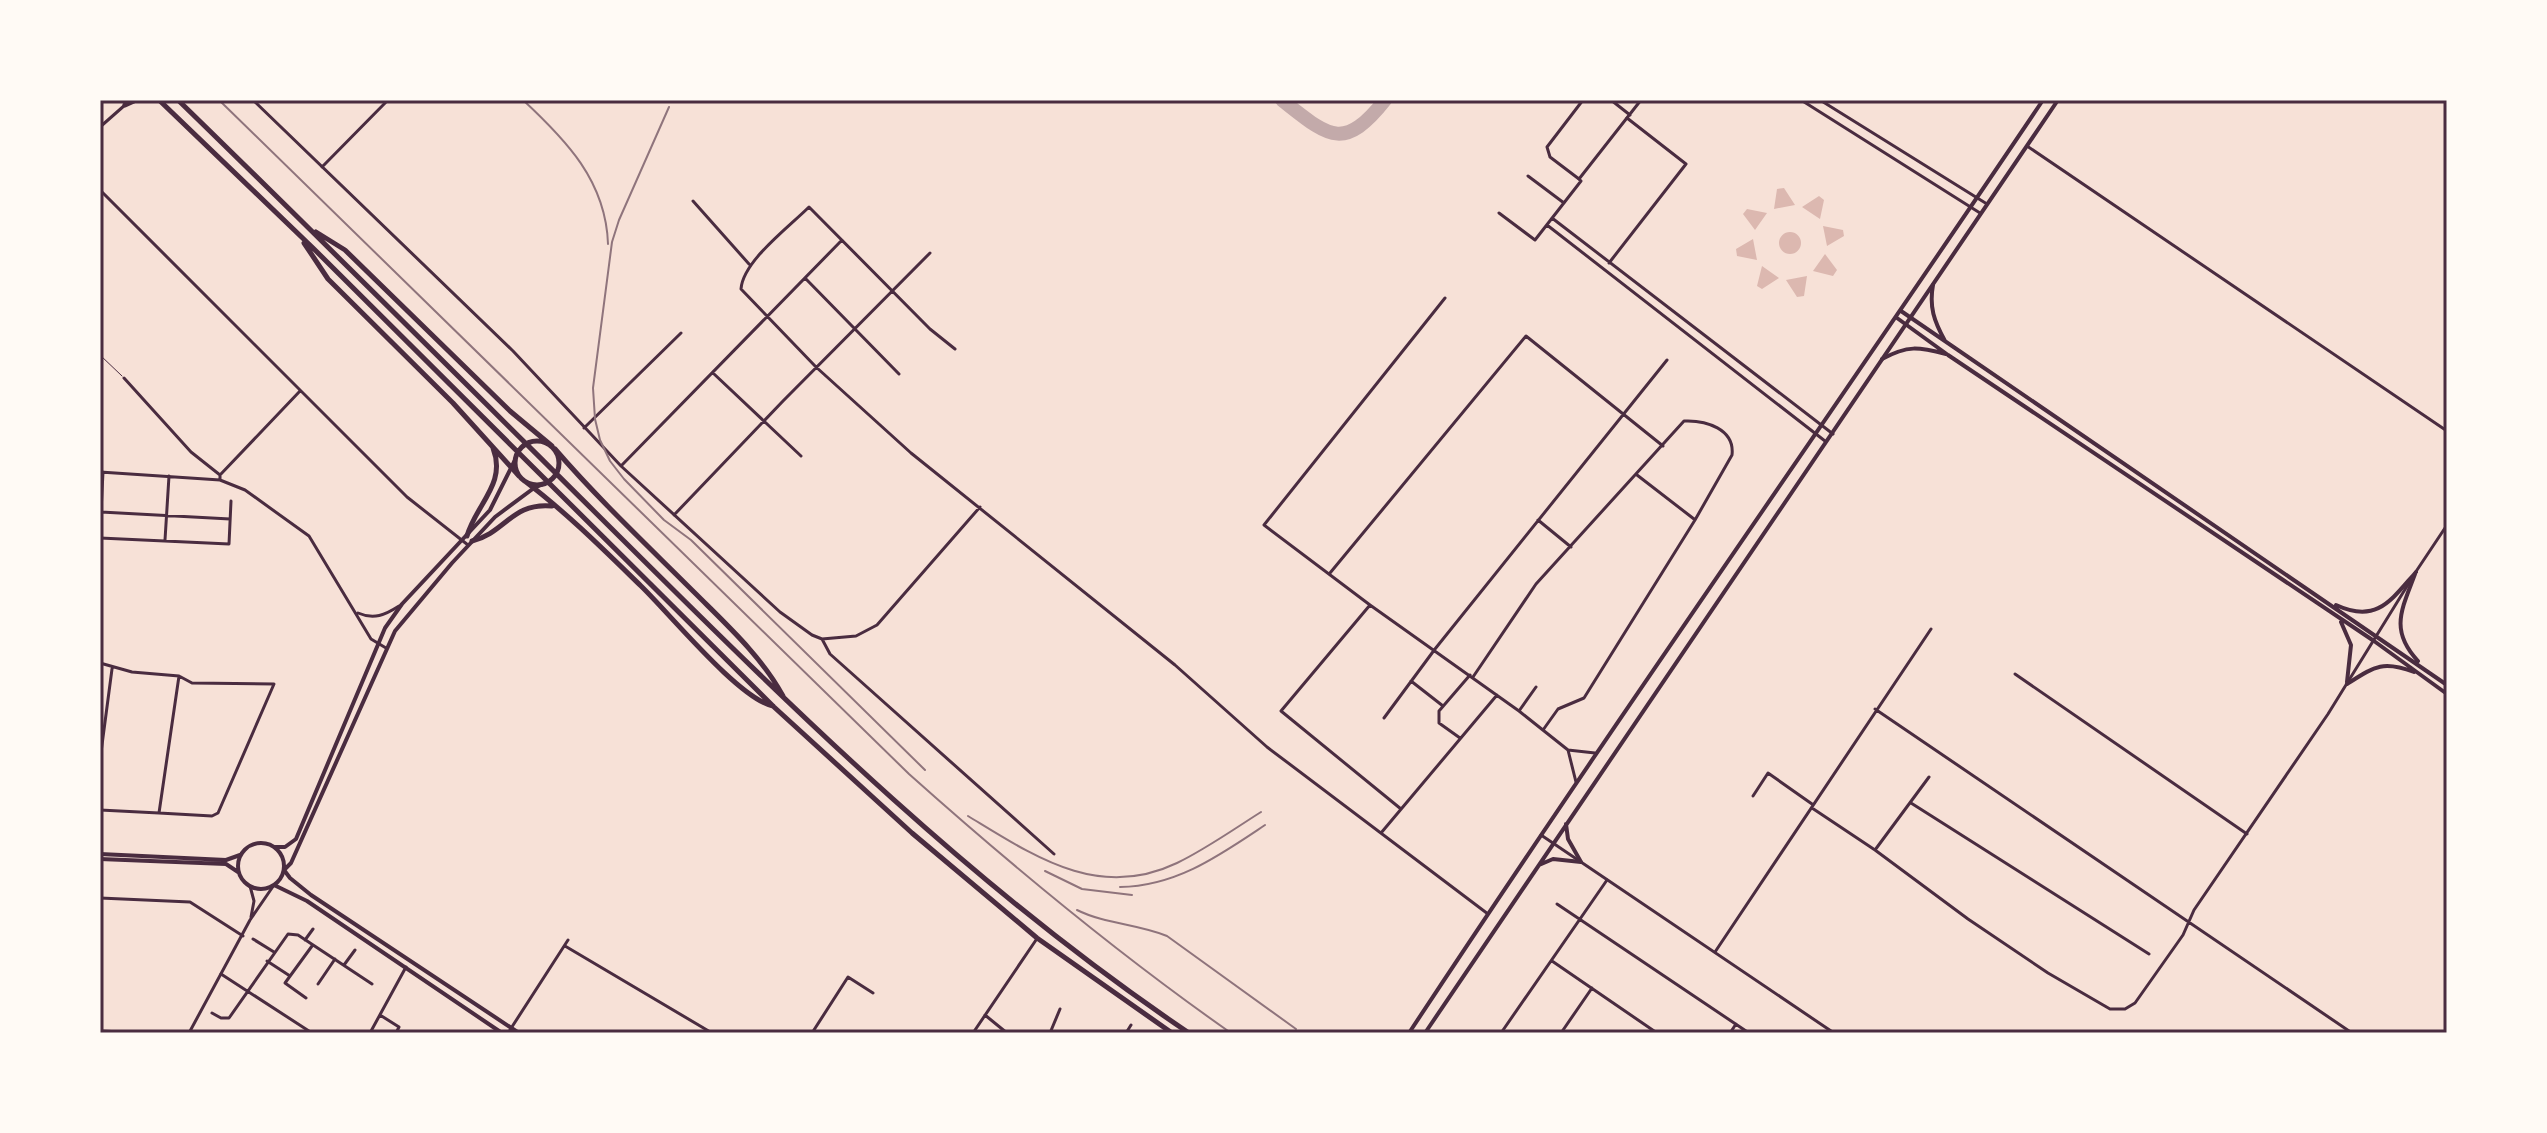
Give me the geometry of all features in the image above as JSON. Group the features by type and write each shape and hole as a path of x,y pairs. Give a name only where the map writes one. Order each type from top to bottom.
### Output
{"highway":[{"path":"127,103 136,100"},
{"path":"152,100 166,107"},
{"path":"159,100 314,249 774,707 912,833 1037,938 1172,1033"},
{"path":"178,100 785,701 882,792 1022,910 1189,1033"},
{"path":"308,227 345,250 510,411 554,447 596,495 717,615 773,678 785,701"},
{"path":"299,235 328,279 491,443 519,476 641,586 730,676 762,704 774,707"},
{"path":"519,476 515,460 520,448 531,441 540,440 554,447 560,461 554,477 543,484 526,482"},
{"path":"465,538 472,519 495,481 497,464 491,443"},
{"path":"470,543 488,537 524,508 554,506"}],"main road":[{"path":"1409,1033 2043,100"},
{"path":"1425,1033 2058,100"},
{"path":"1933,284 1930,303 1932,316 1946,343"},
{"path":"1901,311 2447,685"},
{"path":"1897,318 2374,641 2447,694"},
{"path":"1881,359 1906,348 1924,348 1948,355"},
{"path":"100,856 226,860 240,855 255,843 285,847 296,839 385,628 402,604 496,503 515,460"},
{"path":"100,856 226,864 250,886 262,889 274,885 291,863 386,648 403,619 495,517 543,484"},
{"path":"2318,596 2349,611 2371,613 2385,605 2416,572"},
{"path":"2416,572 2404,604 2400,633 2405,645 2424,668"},
{"path":"2340,620 2351,645 2347,684"},
{"path":"2347,684 2385,665 2398,666 2421,675"},
{"path":"1566,823 1568,839 1581,862"},
{"path":"275,847 283,858 284,870 311,895 507,1031"},
{"path":"238,872 240,855"},
{"path":"1537,866 1553,859 1581,862"},
{"path":"274,885 307,901 507,1031 519,1033"}],"street":[{"path":"253,100 513,351 621,466 802,629 822,639 856,636 877,625 980,507"},
{"path":"322,167 388,100"},
{"path":"1579,179 1550,157 1547,147 1583,100"},
{"path":"1609,263 1686,164 1611,100"},
{"path":"1620,107 1625,100"},
{"path":"1499,213 1535,240 1641,100"},
{"path":"1801,100 1980,213"},
{"path":"1820,100 1987,204"},
{"path":"100,127 127,103"},
{"path":"2027,146 2447,431"},
{"path":"1528,176 1564,203"},
{"path":"100,190 407,497 470,543"},
{"path":"693,201 750,265"},
{"path":"955,349 930,329 809,207 750,265 741,289 816,367 911,453 1175,665 1267,747 1488,914"},
{"path":"1552,218 1833,434"},
{"path":"1547,225 1827,442"},
{"path":"621,466 843,239"},
{"path":"674,515 930,253"},
{"path":"805,278 899,374"},
{"path":"1445,298 1264,525 1370,605 1498,695 1568,750 1598,753"},
{"path":"584,428 681,333"},
{"path":"1330,573 1526,336 1663,446"},
{"path":"1384,718 1435,649 1667,360"},
{"path":"713,373 801,456"},
{"path":"124,378 191,452 220,478 245,490 309,536 371,639 386,648"},
{"path":"100,532 102,472 220,478 300,391"},
{"path":"1460,738 1439,723 1439,711 1472,676 1536,584 1684,421 1702,421 1730,438 1733,446 1728,465 1584,698 1558,709 1543,730"},
{"path":"1637,475 1695,520"},
{"path":"165,540 169,476"},
{"path":"100,538 229,544 231,501"},
{"path":"101,512 230,519"},
{"path":"1538,520 1571,547"},
{"path":"1753,796 1768,773 1968,919 2048,973 2117,1010 2135,1003 2347,684 2447,525"},
{"path":"355,612 363,616 382,616 402,604"},
{"path":"1370,605 1281,711 1401,809"},
{"path":"1715,952 1931,629"},
{"path":"822,639 830,654 1054,854"},
{"path":"100,663 112,668 179,676 192,683 274,684 218,813 212,816 100,810"},
{"path":"100,760 112,668"},
{"path":"2015,674 2247,834"},
{"path":"159,813 179,676"},
{"path":"1411,681 1443,706"},
{"path":"1519,711 1536,687"},
{"path":"1381,833 1498,695"},
{"path":"1875,709 2352,1033"},
{"path":"1568,750 1577,784"},
{"path":"1875,850 1929,777"},
{"path":"1911,803 2149,954"},
{"path":"1541,835 1834,1033"},
{"path":"1501,1033 1607,880"},
{"path":"250,920 274,885"},
{"path":"189,1033 250,920 254,907 250,886"},
{"path":"100,898 190,902 243,936"},
{"path":"1557,904 1749,1033"},
{"path":"305,940 313,929"},
{"path":"212,1013 229,1018 288,934 298,935 372,984"},
{"path":"973,1033 1037,938"},
{"path":"253,939 274,952"},
{"path":"507,1031 568,940"},
{"path":"306,998 285,984 313,945"},
{"path":"565,946 712,1033"},
{"path":"344,965 355,950"},
{"path":"318,984 335,959"},
{"path":"1551,960 1657,1033"},
{"path":"267,961 290,976"},
{"path":"370,1033 406,967"},
{"path":"221,974 312,1033"},
{"path":"812,1033 848,977 873,993"},
{"path":"1561,1033 1592,988"},
{"path":"1050,1033 1060,1009"},
{"path":"380,1015 399,1027 396,1033"},
{"path":"985,1015 1007,1033"},
{"path":"1730,1033 1736,1024"},
{"path":"1126,1033 1131,1025"},
{"path":"100,1031 128,1032"}],"lane":[{"path":"100,355 124,378"}],"shaded area":[{"path":"1784,188 1795,205 1774,209 1777,189"},
{"path":"1819,196 1824,200 1820,219 1802,207"},
{"path":"1747,209 1767,213 1755,230 1743,214"},
{"path":"1823,226 1843,230 1844,236 1827,246"},
{"path":"1786,232 1794,232 1801,243 1794,254 1786,254 1779,247 1779,239"},
{"path":"1753,239 1757,260 1737,256 1736,249"},
{"path":"1825,254 1837,270 1833,276 1813,271"},
{"path":"1762,266 1779,278 1762,289 1757,286"},
{"path":"1807,276 1804,296 1797,297 1786,280"}],"taxiway":[{"path":"1282,100 1312,123 1335,133 1346,133 1358,127 1385,100"}],"railway":[{"path":"219,100 909,774 1066,908 1231,1033"},
{"path":"523,100 568,147 592,181 606,221 608,244"},
{"path":"669,107 612,242 593,388 600,440 610,461 624,479 664,520 691,540 925,770"},
{"path":"968,816 1017,846 1068,869 1120,877 1148,874 1177,863 1261,812"},
{"path":"1120,887 1179,875 1214,858 1265,825"},
{"path":"1045,871 1082,889 1132,895"},
{"path":"1077,910 1167,936 1296,1029"}]}
